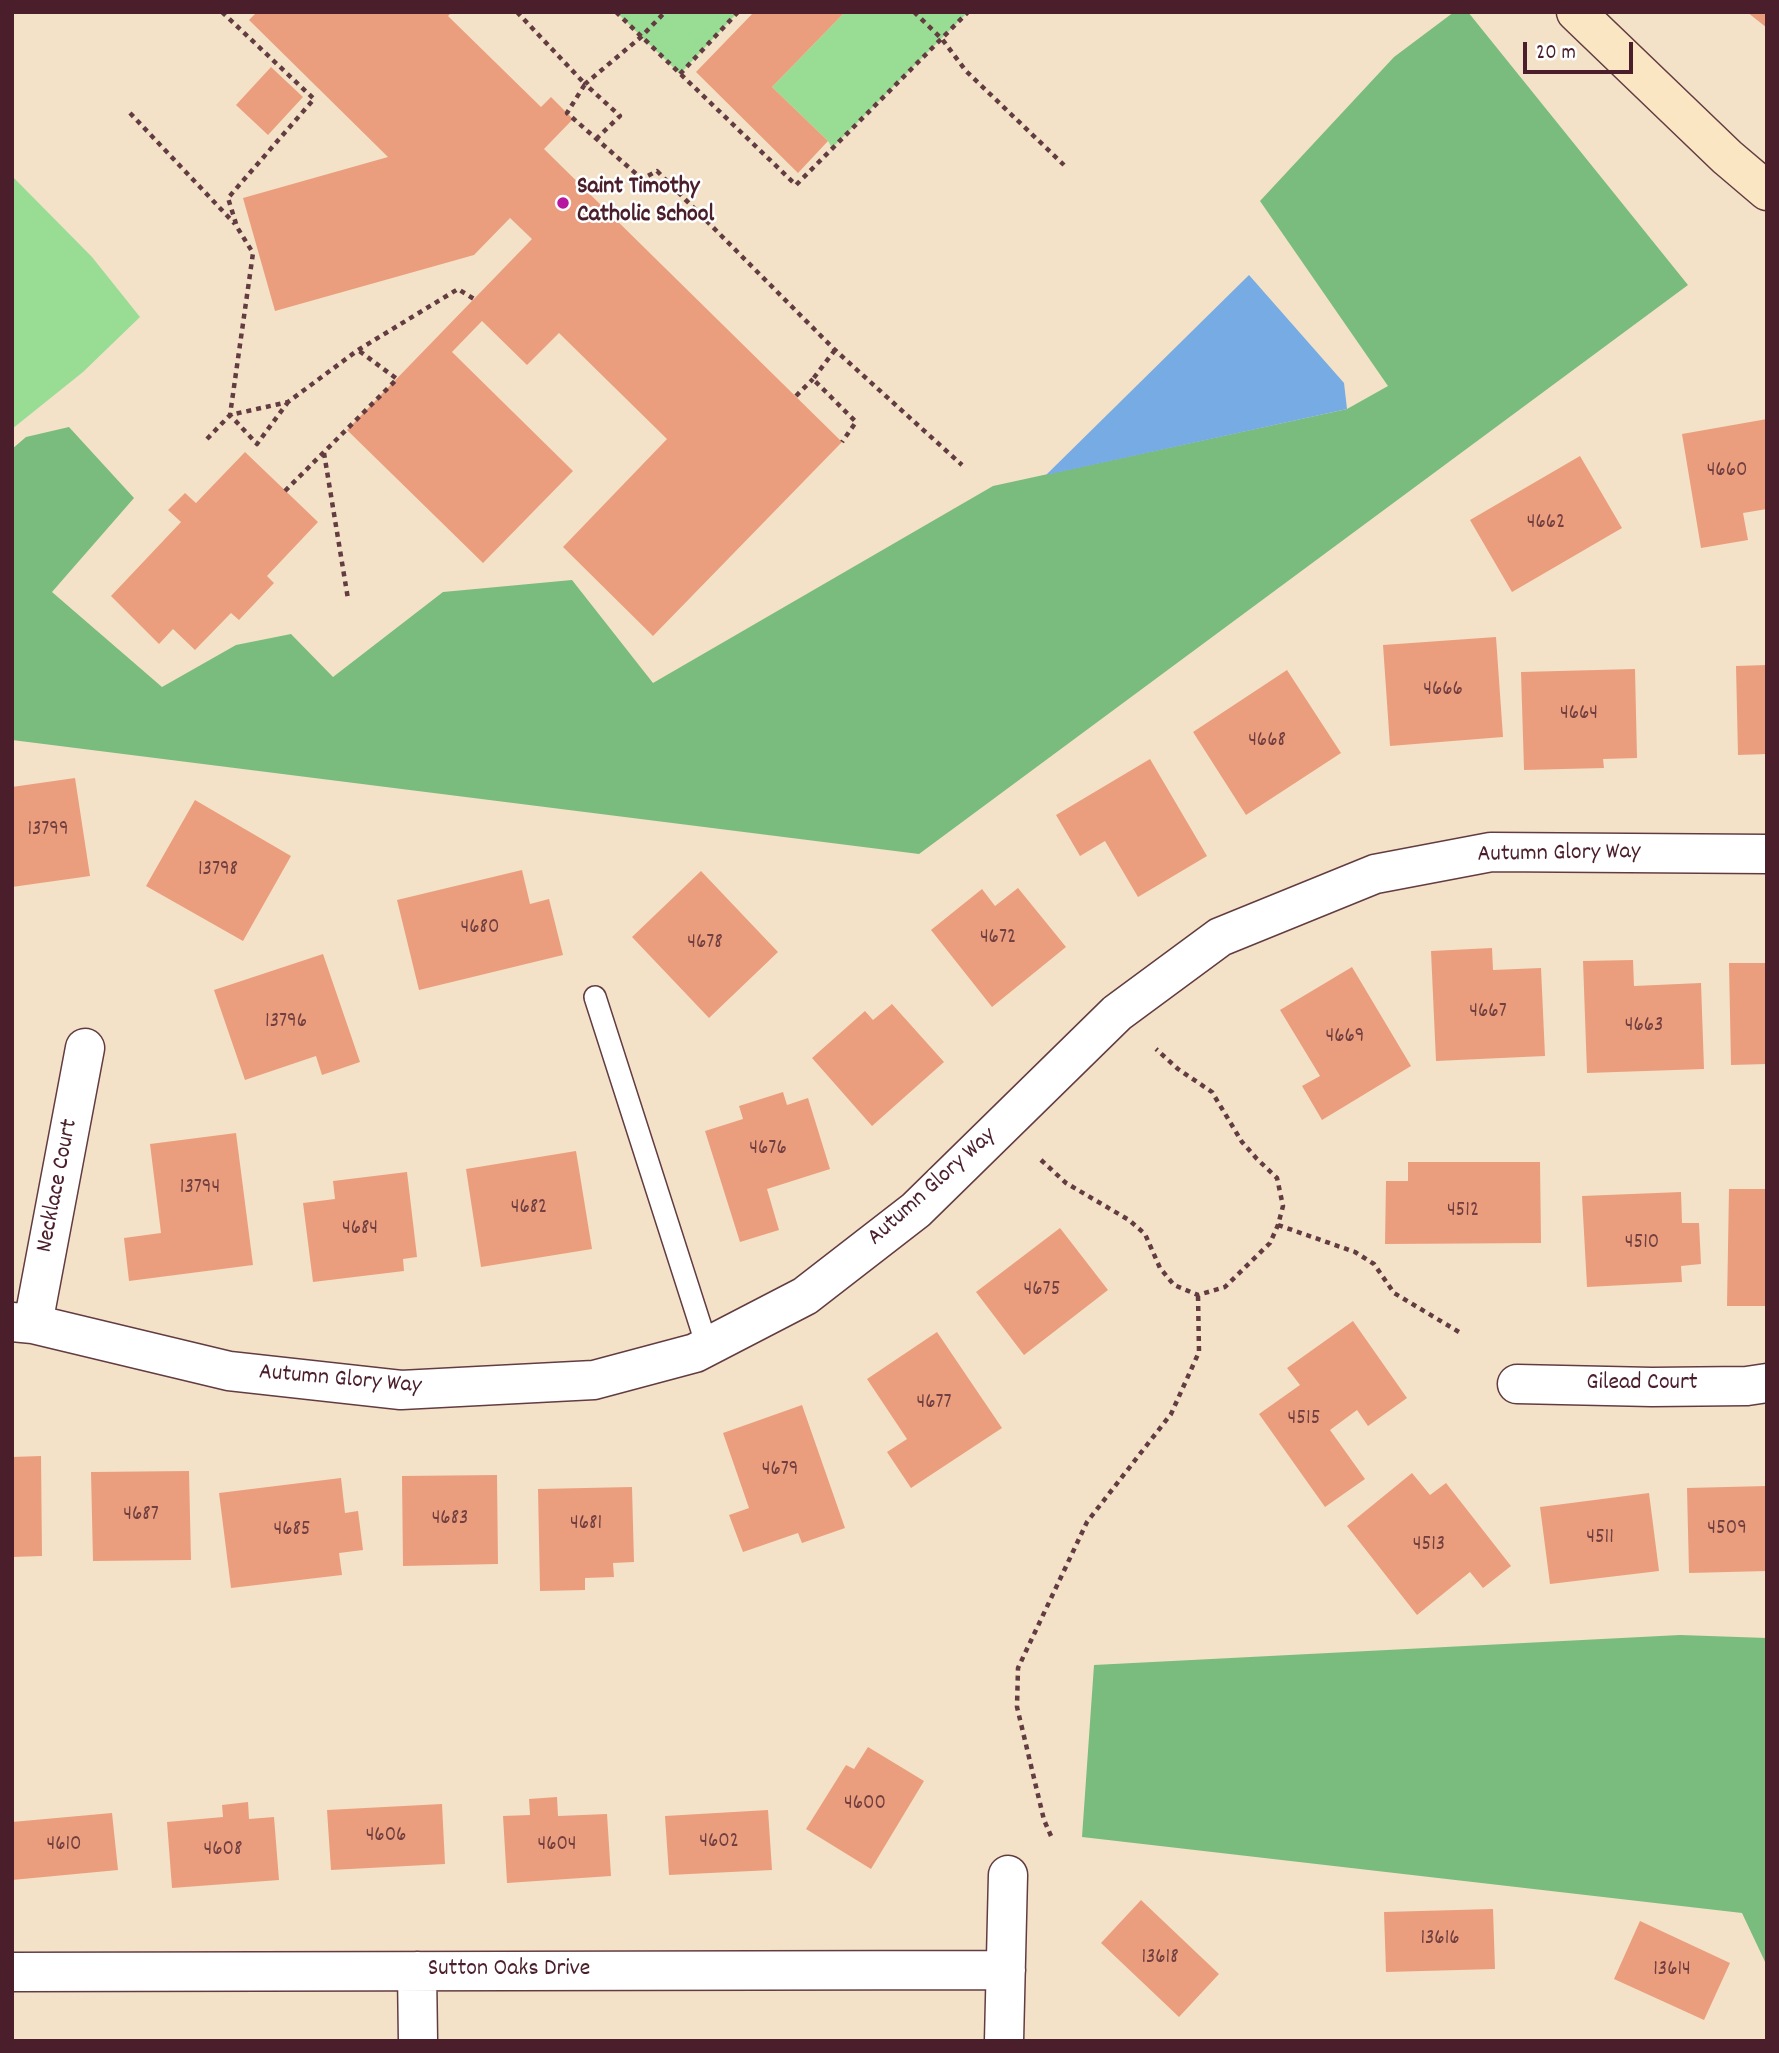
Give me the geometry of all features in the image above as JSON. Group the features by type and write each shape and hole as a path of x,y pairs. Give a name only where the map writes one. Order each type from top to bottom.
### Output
{"main road":[{"path":"1576,12 1727,157 1767,191"}],"street":[{"name":"Autumn Glory Way","path":"23,1323 229,1371 401,1390 594,1380 695,1353 805,1296 916,1210 1117,1013 1220,937 1375,874 1491,852 1767,854"},
{"name":"Necklace Court","path":"23,1323 85,1048"},
{"name":"Gilead Court","path":"1517,1384 1665,1387 1747,1386 1767,1383"},
{"path":"1004,2041 1008,1875"},
{"name":"Sutton Oaks Drive","path":"12,1972 1006,1970"},
{"path":"417,1971 418,2041"}],"lane":[{"path":"595,997 707,1346"}],"path":[{"path":"222,12 314,99 228,198 237,227"},
{"path":"517,12 620,116 596,139"},
{"path":"616,12 796,186 968,12"},
{"path":"665,12 641,37 586,84 567,113 642,179 657,172 835,350 962,465"},
{"path":"680,74 738,12"},
{"path":"914,12 942,39 966,71 1065,165"},
{"path":"130,113 237,227 253,253 230,415"},
{"path":"230,415 257,444 288,402 358,350 458,289 474,299"},
{"path":"285,491 397,379 358,350"},
{"path":"796,396 835,350"},
{"path":"813,379 856,422 842,442"},
{"path":"207,439 230,415 288,402"},
{"path":"323,452 348,599"},
{"path":"1041,1160 1066,1183 1129,1220 1145,1234 1160,1268 1174,1285 1198,1295 1225,1287 1270,1243 1283,1206 1277,1178 1242,1142 1212,1092 1178,1069 1156,1049"},
{"path":"1278,1225 1355,1252 1374,1264 1394,1293 1459,1332"},
{"path":"1051,1836 1044,1820 1017,1707 1018,1668 1087,1522 1171,1414 1199,1352 1198,1295"}],"green space":[{"path":"616,12 738,12 680,74"},
{"path":"845,12 968,12 832,148 772,87"},
{"path":"1454,12 1468,12 1688,285 919,854 12,740 12,449 26,437 69,427 134,498 52,592 162,687 236,645 291,634 333,677 443,592 572,580 653,683 993,486 1347,409 1388,386 1260,201 1394,57"},
{"path":"12,176 92,257 140,317 83,372 12,429"},
{"path":"1680,1635 1767,1638 1767,1966 1742,1913 1082,1837 1094,1665"}],"water":[{"path":"1249,275 1344,383 1347,409 1046,475"}],"building":[{"name":"Saint Timothy Catholic School","path":"257,12 452,12 448,16 541,107 551,97 573,119 544,149 842,442 653,636 563,547 667,439 559,333 527,365 482,321 452,352 573,471 483,563 347,430 532,239 510,218 474,255 275,311 243,198 388,157 249,20"},
{"path":"754,12 845,12 772,87 828,141 798,173 696,72"},
{"path":"1747,12 1767,12 1767,28"},
{"path":"271,67 303,97 268,135 236,105"},
{"path":"1767,419 1767,509 1743,513 1748,540 1701,548 1682,434"},
{"path":"245,452 318,522 267,576 274,583 239,620 231,613 195,650 173,629 159,644 111,596 181,522 168,510 185,493 196,503"},
{"path":"1580,456 1622,528 1512,592 1470,520"},
{"path":"1496,637 1503,737 1390,746 1383,645"},
{"path":"1767,665 1767,754 1738,755 1736,666"},
{"path":"1635,669 1637,758 1603,759 1604,768 1524,770 1521,672"},
{"path":"1287,670 1341,753 1246,815 1193,732"},
{"path":"1150,759 1207,856 1138,897 1105,841 1080,856 1056,815"},
{"path":"75,778 90,876 12,887 12,787"},
{"path":"195,800 291,856 243,941 146,886"},
{"path":"522,870 530,904 549,899 563,955 419,990 397,900"},
{"path":"701,871 778,952 709,1018 632,937"},
{"path":"1018,888 1066,947 992,1007 931,930 982,889 995,906"},
{"path":"1492,948 1493,970 1541,968 1545,1056 1436,1061 1431,951"},
{"path":"323,954 360,1062 322,1075 316,1056 245,1080 214,990"},
{"path":"1633,960 1634,986 1701,983 1704,1069 1587,1073 1583,961"},
{"path":"1729,963 1767,963 1767,1064 1731,1065"},
{"path":"1352,967 1411,1066 1322,1120 1302,1086 1320,1076 1280,1010"},
{"path":"892,1004 944,1062 872,1126 812,1058 865,1011 873,1020"},
{"path":"783,1092 787,1105 808,1098 830,1169 767,1189 779,1230 740,1242 705,1131 743,1119 739,1106"},
{"path":"236,1133 253,1265 129,1281 124,1238 161,1233 150,1144"},
{"path":"576,1151 592,1249 481,1267 466,1169"},
{"path":"1408,1162 1540,1162 1541,1243 1385,1244 1386,1181 1408,1181"},
{"path":"407,1172 417,1257 403,1259 404,1271 313,1282 303,1203 335,1199 333,1181"},
{"path":"1729,1189 1767,1189 1767,1306 1727,1306"},
{"path":"1681,1192 1682,1223 1699,1223 1701,1264 1681,1266 1682,1282 1587,1287 1582,1196"},
{"path":"1060,1228 1108,1290 1024,1355 976,1292"},
{"path":"1353,1321 1407,1398 1368,1426 1357,1410 1330,1430 1365,1479 1325,1507 1259,1414 1300,1385 1287,1368"},
{"path":"937,1332 1002,1428 911,1488 887,1452 907,1439 867,1379"},
{"path":"802,1405 845,1528 802,1543 798,1533 743,1552 729,1515 749,1508 723,1433"},
{"path":"41,1456 42,1556 12,1557 12,1457"},
{"path":"189,1471 191,1560 93,1561 91,1472"},
{"path":"1412,1473 1430,1495 1446,1483 1511,1566 1483,1588 1470,1572 1417,1615 1347,1526"},
{"path":"497,1475 498,1564 403,1566 402,1476"},
{"path":"341,1478 345,1513 358,1511 363,1550 339,1553 342,1575 231,1588 219,1493"},
{"path":"1767,1486 1767,1571 1689,1573 1687,1488"},
{"path":"632,1487 634,1562 613,1563 614,1577 585,1578 585,1590 540,1591 538,1489"},
{"path":"1649,1493 1659,1571 1550,1584 1540,1507"},
{"path":"868,1747 924,1781 871,1869 806,1829 846,1765 854,1769"},
{"path":"557,1797 558,1816 607,1814 611,1876 507,1883 503,1816 530,1815 529,1799"},
{"path":"248,1802 249,1819 274,1817 279,1880 172,1888 167,1822 223,1817 222,1805"},
{"path":"442,1804 445,1864 331,1870 327,1810"},
{"path":"768,1810 772,1870 669,1875 665,1816"},
{"path":"112,1813 118,1870 12,1880 12,1822"},
{"path":"1141,1900 1219,1974 1179,2017 1101,1943"},
{"path":"1493,1909 1495,1969 1386,1972 1384,1912"},
{"path":"1640,1921 1730,1963 1704,2020 1614,1979"}],"place":[{"name":"Saint Timothy Catholic School","path":"563,203"}]}
